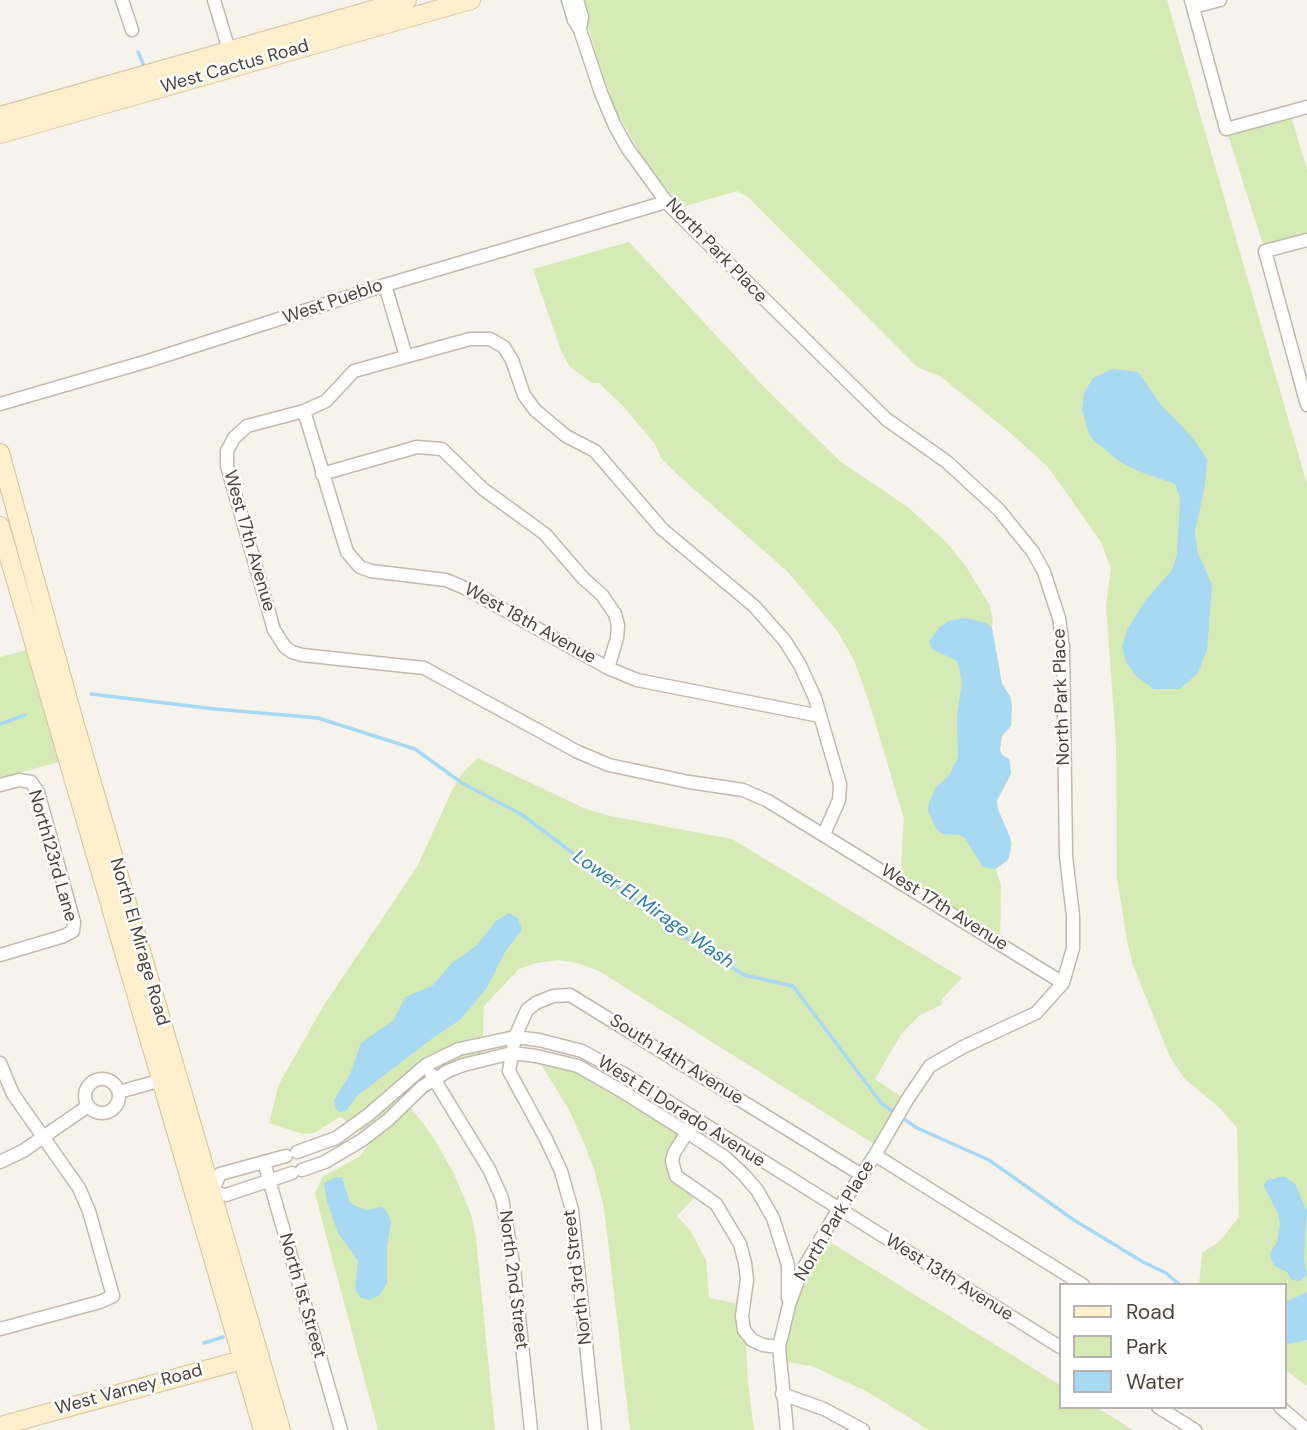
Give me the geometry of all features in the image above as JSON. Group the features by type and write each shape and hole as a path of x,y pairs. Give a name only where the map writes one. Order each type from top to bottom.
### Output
{"main road":[{"name":"West Cactus Road","path":"0,134 407,0"},
{"name":"West Cactus Road","path":"0,116 471,0"},
{"name":"North El Mirage Road","path":"0,453 169,1078"},
{"name":"North El Mirage Road","path":"0,526 169,1078 250,1357 263,1430"},
{"name":"North El Mirage Road","path":"250,1357 281,1430"},
{"name":"West Varney Road","path":"0,1426 250,1357"}],"street":[{"path":"122,0 132,30"},
{"path":"214,0 231,59"},
{"name":"North Park Place","path":"568,0 615,126 666,202 886,419 947,462 999,510 1044,572 1059,618 1063,646 1066,856 1073,916 1073,948 1063,983 1036,1013 937,1062 919,1080 875,1155 860,1174 801,1272 789,1305 779,1347 787,1430"},
{"name":"North Park Place","path":"578,0 582,17 580,30"},
{"path":"1220,0 1192,4 1226,129 1307,107"},
{"name":"West Pueblo","path":"0,404 161,357 385,285 666,202"},
{"path":"1307,240 1265,251 1303,374 1307,405"},
{"path":"385,285 406,356"},
{"name":"West 17th Avenue","path":"824,834 839,800 840,784 820,716 800,666 769,622 754,606 662,529 596,451 566,436 535,410 524,395 512,360 504,347 490,340 470,339 354,371 326,401 304,411 247,426 234,438 227,451 228,466 274,630 285,647 302,655 424,668 608,765 743,790 768,801 824,834 1063,983"},
{"name":"West 18th Avenue","path":"304,411 347,552 360,567 371,571 446,580 608,668 637,680 820,716"},
{"path":"322,474 418,447 442,449 483,489 545,534 583,578 602,595 615,614 618,625 608,668"},
{"name":"North123rd Lane","path":"0,785 19,780 31,782 38,792 74,922 73,931 64,936 0,955"},
{"name":"South 14th Avenue","path":"512,1053 515,1037 527,1010 552,996 570,995 860,1174"},
{"name":"West El Dorado Avenue","path":"203,1195 220,1174 292,1154 336,1138 425,1065 459,1049 515,1037 582,1051 626,1075 838,1210"},
{"name":"West El Dorado Avenue","path":"203,1195 226,1195 326,1162 362,1140 388,1120 422,1087 435,1079 463,1065 512,1053 578,1066 726,1158 744,1175 770,1211 788,1265 789,1305"},
{"name":"North 3rd Street","path":"512,1053 509,1071 561,1171 572,1210 595,1430"},
{"path":"0,1063 13,1094 79,1188 89,1211 113,1296 100,1302 0,1329"},
{"name":"North 2nd Street","path":"425,1065 489,1169 502,1198 514,1269 531,1430"},
{"path":"119,1092 169,1078"},
{"path":"98,1079 108,1080 117,1087 118,1104 109,1112 97,1113 88,1106 86,1090 98,1079"},
{"path":"0,1162 10,1159 88,1106"},
{"path":"694,1119 674,1153 672,1161 676,1175 716,1204 740,1244 746,1263 747,1280 742,1316 744,1330 752,1340 779,1347"},
{"path":"875,1155 1080,1283"},
{"name":"North 1st Street","path":"264,1162 341,1430"},
{"name":"West 13th Avenue","path":"838,1210 1058,1346"},
{"path":"782,1394 824,1409 863,1430"},
{"path":"1161,1409 1195,1430"},
{"path":"1282,1409 1307,1430"}],"green space":[{"path":"581,0 1167,0 1307,484 1307,1386 1286,1370 1286,1283 1199,1283 1202,1253 1219,1242 1239,1217 1237,1128 1223,1111 1184,1078 1170,1057 1133,965 1127,941 1117,878 1116,742 1106,606 1111,569 1101,542 1048,467 940,376 917,367 748,197 737,191 682,207 647,165 615,109"},
{"path":"1290,112 1307,170 1307,240 1265,251 1226,129"},
{"path":"629,242 766,389 841,462 909,508 947,543 965,565 989,604 1002,684 1012,704 1011,726 1002,736 1000,750 1002,755 1009,759 1011,774 997,801 999,815 1012,843 1008,860 996,869 1001,886 1000,943 900,881 904,819 869,702 854,660 838,632 789,573 679,476 661,458 655,444 623,406 599,383 592,383 570,367 561,351 533,269"},
{"path":"26,650 59,762 0,778 0,657"},
{"path":"478,758 586,809 732,839 962,978 942,999 941,1005 920,1015 902,1033 875,1079 906,1100 879,1147 599,971 558,960 519,969 484,1006 482,1059 463,1065 406,1101 433,1137 454,1174 471,1214 476,1238 495,1430 378,1430 315,1194 322,1177 359,1157 373,1139 340,1117 314,1133 303,1134 269,1123 279,1084 324,1005 418,865 454,786 463,772"},
{"path":"536,1056 578,1066 688,1133 674,1168 700,1192 677,1216 690,1230 706,1260 709,1298 744,1305 748,1336 748,1382 754,1430 630,1430 604,1208 594,1169 581,1136 568,1108"},
{"path":"822,1237 1058,1384 1058,1409 1099,1409 1133,1430 929,1430 868,1392 812,1366 780,1361 789,1305"}],"water":[{"path":"1113,369 1138,372 1162,406 1192,437 1207,459 1205,485 1195,532 1198,553 1212,585 1207,650 1198,673 1180,689 1154,689 1136,676 1126,662 1122,646 1128,628 1145,601 1172,570 1177,555 1180,498 1175,484 1120,462 1092,439 1082,410 1084,393 1093,378"},
{"path":"965,618 986,623 992,628 1002,684 1012,704 1011,726 1002,736 1000,750 1002,755 1009,759 1011,774 997,800 997,807 1010,837 1011,849 1008,860 995,869 983,867 964,837 943,834 937,830 928,811 936,787 948,777 958,757 957,717 962,682 957,661 932,649 929,641 940,627 949,621"},
{"path":"509,913 518,918 522,930 506,950 486,989 460,1020 357,1096 346,1111 339,1112 334,1100 350,1074 361,1043 394,1020 405,997 432,986 452,963 477,945 496,921"},
{"path":"342,1177 353,1205 366,1210 382,1207 391,1222 387,1247 387,1283 380,1295 369,1300 361,1298 355,1290 358,1261 338,1233 327,1202 324,1183"},
{"path":"1285,1177 1295,1184 1307,1211 1304,1257 1307,1275 1300,1281 1292,1280 1287,1272 1275,1266 1271,1260 1270,1253 1277,1242 1280,1225 1278,1214 1264,1186 1266,1181"},
{"path":"1307,1292 1307,1340 1290,1344 1286,1342 1286,1302"}],"waterway":[{"path":"138,52 144,66"},
{"name":"Lower El Mirage Wash","path":"91,694 318,718 415,749 462,783 521,814 679,933 744,975 793,986 882,1104 895,1113"},
{"name":"Lower El Mirage Wash","path":"0,724 25,715"},
{"name":"Lower El Mirage Wash","path":"901,1117 917,1128 989,1160 1074,1220 1166,1273 1178,1283"},
{"path":"204,1343 223,1337"}]}
